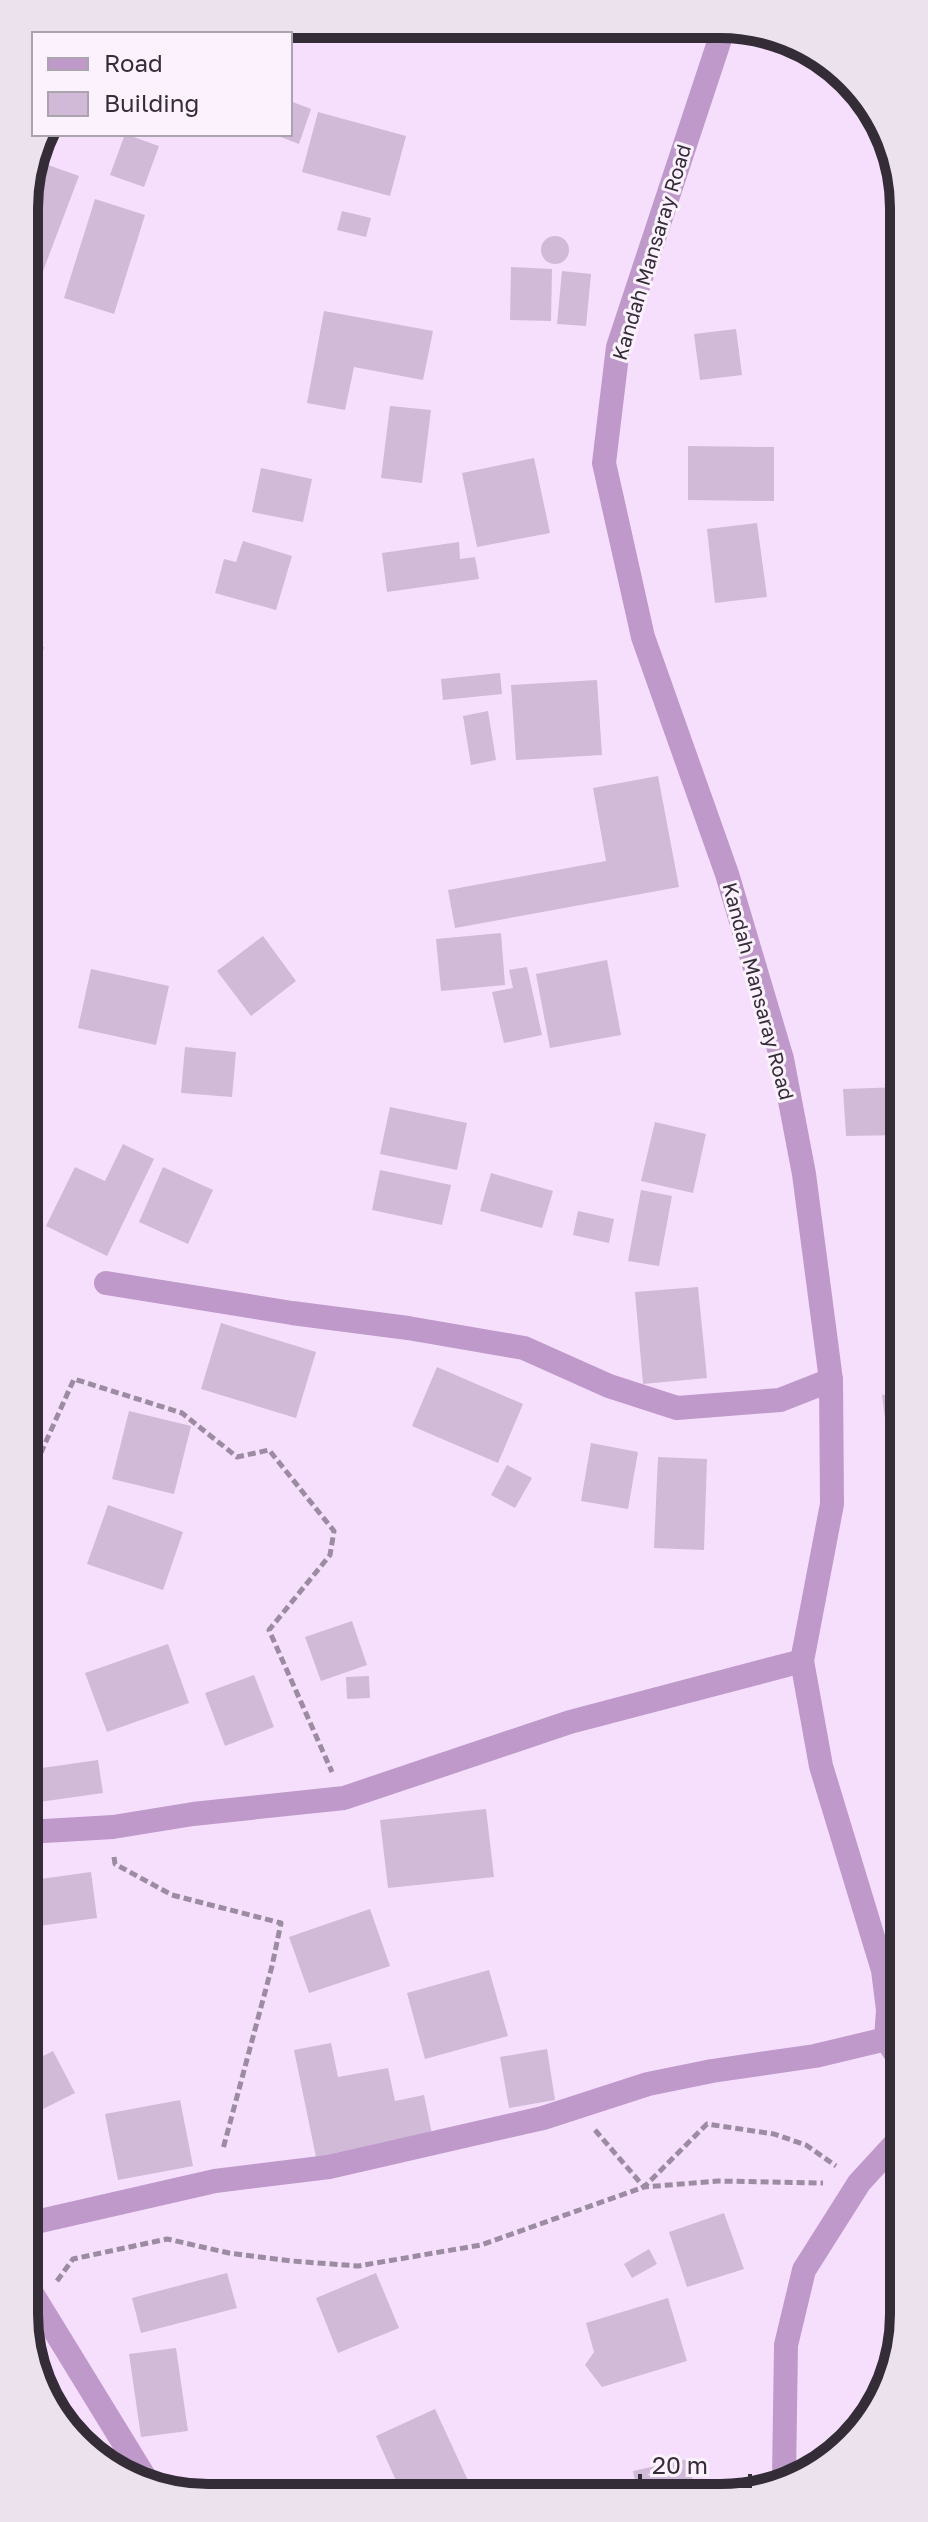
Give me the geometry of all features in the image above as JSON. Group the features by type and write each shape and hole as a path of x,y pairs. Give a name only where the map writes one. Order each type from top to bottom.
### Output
{"street":[{"name":"Kandah Mansaray Road","path":"720,38 618,347 604,463 643,637 727,874 782,1059 804,1174 831,1380 832,1504 802,1661 821,1766 883,1970 888,2010 886,2039"},
{"path":"106,1283 524,1348 609,1386 677,1408 780,1400 831,1380"},
{"path":"38,1831 113,1827 193,1814 344,1798 570,1722 802,1661"},
{"path":"38,2221 215,2181 329,2167 577,2109 648,2084 815,2056 886,2039 890,2045"},
{"path":"784,2471 786,2345 804,2270 859,2183 890,2149"},
{"path":"38,2303 140,2469"}],"path":[{"path":"38,1459 74,1379 182,1413 237,1457 269,1450 334,1531 330,1555 269,1630 344,1798"},
{"path":"113,1827 115,1864 172,1895 281,1923 215,2181"},
{"path":"577,2109 644,2187"},
{"path":"644,2187 707,2124 774,2134 806,2145 859,2183"},
{"path":"38,2292 73,2259 167,2239 229,2253 358,2266 481,2245 644,2187 718,2181 859,2183"}],"building":[{"path":"292,102 311,109 299,144 278,136 292,136"},
{"path":"318,112 406,136 390,196 302,172"},
{"path":"124,136 159,146 144,187 110,175"},
{"path":"44,164 79,176 40,279 38,197"},
{"path":"95,199 145,215 114,314 64,298"},
{"path":"342,211 371,218 366,237 337,230"},
{"path":"555,236 565,240 569,250 565,260 555,264 545,260 541,250 545,240"},
{"path":"511,267 552,269 551,321 510,320"},
{"path":"562,271 591,274 586,326 557,324"},
{"path":"324,311 433,331 423,380 354,367 345,410 307,403"},
{"path":"736,329 742,375 700,380 694,334"},
{"path":"390,406 431,410 422,483 381,478"},
{"path":"688,446 774,447 774,501 688,500"},
{"path":"534,458 550,533 477,547 462,473"},
{"path":"261,468 312,479 303,522 252,512"},
{"path":"757,523 767,597 715,603 707,529"},
{"path":"243,541 292,556 276,610 215,593 224,559 236,562"},
{"path":"459,542 460,559 475,557 479,579 387,592 382,553"},
{"path":"38,646 44,647 38,672"},
{"path":"500,673 502,694 443,700 441,679"},
{"path":"597,680 602,755 516,760 511,685"},
{"path":"488,711 496,760 471,765 463,716"},
{"path":"658,776 679,887 455,928 448,890 606,861 593,788"},
{"path":"501,933 505,985 441,991 436,939"},
{"path":"263,936 296,981 251,1016 217,971"},
{"path":"607,960 621,1035 550,1048 536,974"},
{"path":"527,967 542,1035 504,1043 492,992 513,988 509,970"},
{"path":"91,969 169,986 156,1045 78,1028"},
{"path":"185,1047 236,1052 232,1097 181,1093"},
{"path":"890,1087 890,1135 846,1136 843,1089"},
{"path":"390,1107 467,1123 457,1170 380,1154"},
{"path":"655,1122 706,1134 693,1193 641,1181"},
{"path":"123,1144 154,1159 107,1256 46,1226 75,1167 105,1181"},
{"path":"163,1167 213,1190 188,1244 139,1222"},
{"path":"380,1170 451,1185 442,1225 372,1210"},
{"path":"491,1173 553,1191 542,1228 480,1211"},
{"path":"641,1190 672,1196 659,1266 628,1261"},
{"path":"578,1211 614,1219 609,1243 573,1235"},
{"path":"698,1287 707,1378 643,1384 635,1292"},
{"path":"221,1323 316,1352 296,1418 201,1389"},
{"path":"437,1367 523,1404 498,1463 412,1426"},
{"path":"890,1394 890,1442 888,1442 882,1395"},
{"path":"129,1411 191,1426 174,1494 112,1479"},
{"path":"591,1443 638,1452 628,1509 581,1501"},
{"path":"658,1457 707,1459 704,1550 654,1548"},
{"path":"507,1465 532,1478 515,1508 491,1495"},
{"path":"108,1505 183,1532 163,1590 87,1564"},
{"path":"352,1621 367,1665 321,1681 305,1637"},
{"path":"168,1644 189,1703 107,1732 85,1673"},
{"path":"254,1675 274,1727 225,1746 205,1693"},
{"path":"369,1676 370,1698 347,1699 346,1677"},
{"path":"98,1760 103,1793 39,1802 38,1769"},
{"path":"486,1809 494,1877 388,1888 380,1820"},
{"path":"91,1872 97,1918 39,1926 38,1879"},
{"path":"370,1909 390,1966 309,1993 289,1937"},
{"path":"489,1970 508,2036 425,2059 407,1993"},
{"path":"331,2043 338,2077 388,2068 395,2101 424,2095 433,2139 317,2162 294,2050"},
{"path":"547,2049 555,2100 509,2108 500,2057"},
{"path":"53,2051 75,2093 38,2112 38,2058"},
{"path":"180,2100 193,2166 118,2180 105,2114"},
{"path":"724,2213 744,2269 687,2287 669,2232"},
{"path":"649,2249 657,2264 632,2278 624,2264"},
{"path":"227,2273 237,2308 141,2333 132,2298"},
{"path":"376,2273 399,2328 338,2353 316,2298"},
{"path":"668,2298 687,2361 602,2387 585,2365 594,2352 586,2323"},
{"path":"176,2348 188,2431 141,2437 129,2354"},
{"path":"435,2409 470,2484 398,2484 376,2436"},
{"path":"688,2459 694,2484 636,2484 633,2471"}]}
